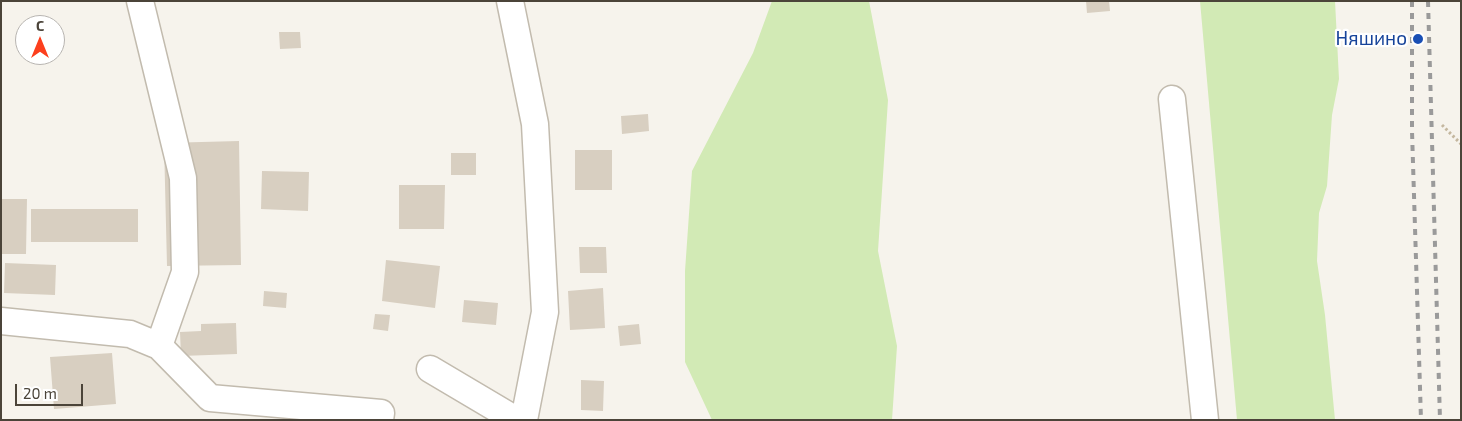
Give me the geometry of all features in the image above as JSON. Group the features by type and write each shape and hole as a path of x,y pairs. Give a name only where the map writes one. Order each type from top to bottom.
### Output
{"street":[{"path":"140,1 183,178 185,272 159,346"},
{"path":"510,1 535,124 545,312 524,420"},
{"path":"1172,99 1205,420"},
{"path":"1,321 130,334 159,346 210,398 382,413 380,420"},
{"path":"430,369 516,420"}],"path":[{"path":"1442,125 1461,144"}],"green space":[{"path":"772,1 869,1 888,100 878,251 897,346 892,420 712,420 685,362 685,271 692,171 753,53"},
{"path":"1200,1 1335,1 1339,79 1332,115 1327,186 1319,213 1317,261 1325,315 1335,420 1237,420"}],"building":[{"path":"1086,1 1109,1 1110,11 1087,13"},
{"path":"279,32 300,32 301,48 280,49"},
{"path":"648,114 649,131 622,134 621,116"},
{"path":"239,141 241,265 167,266 164,143"},
{"path":"575,150 612,150 612,190 575,190"},
{"path":"451,153 476,153 476,175 451,175"},
{"path":"262,171 309,172 308,211 261,209"},
{"path":"399,185 445,185 444,229 399,229"},
{"path":"1,199 27,199 26,254 1,254"},
{"path":"31,209 138,209 138,242 31,242"},
{"path":"579,247 606,247 607,273 580,273"},
{"path":"386,260 440,266 435,308 382,301"},
{"path":"5,263 56,265 55,295 4,293"},
{"path":"603,288 605,328 570,330 568,291"},
{"path":"264,291 287,293 286,308 263,306"},
{"path":"464,300 498,303 496,325 462,322"},
{"path":"375,314 390,315 388,331 373,329"},
{"path":"236,323 237,354 181,356 180,332 201,331 201,324"},
{"path":"639,324 641,344 620,346 618,326"},
{"path":"112,353 116,404 54,409 50,357"},
{"path":"581,380 604,381 603,411 581,410"}],"railway":[{"path":"1412,1 1412,131 1421,420"},
{"path":"1428,1 1440,420"}],"place":[{"name":"Няшино","path":"1418,39"}]}
